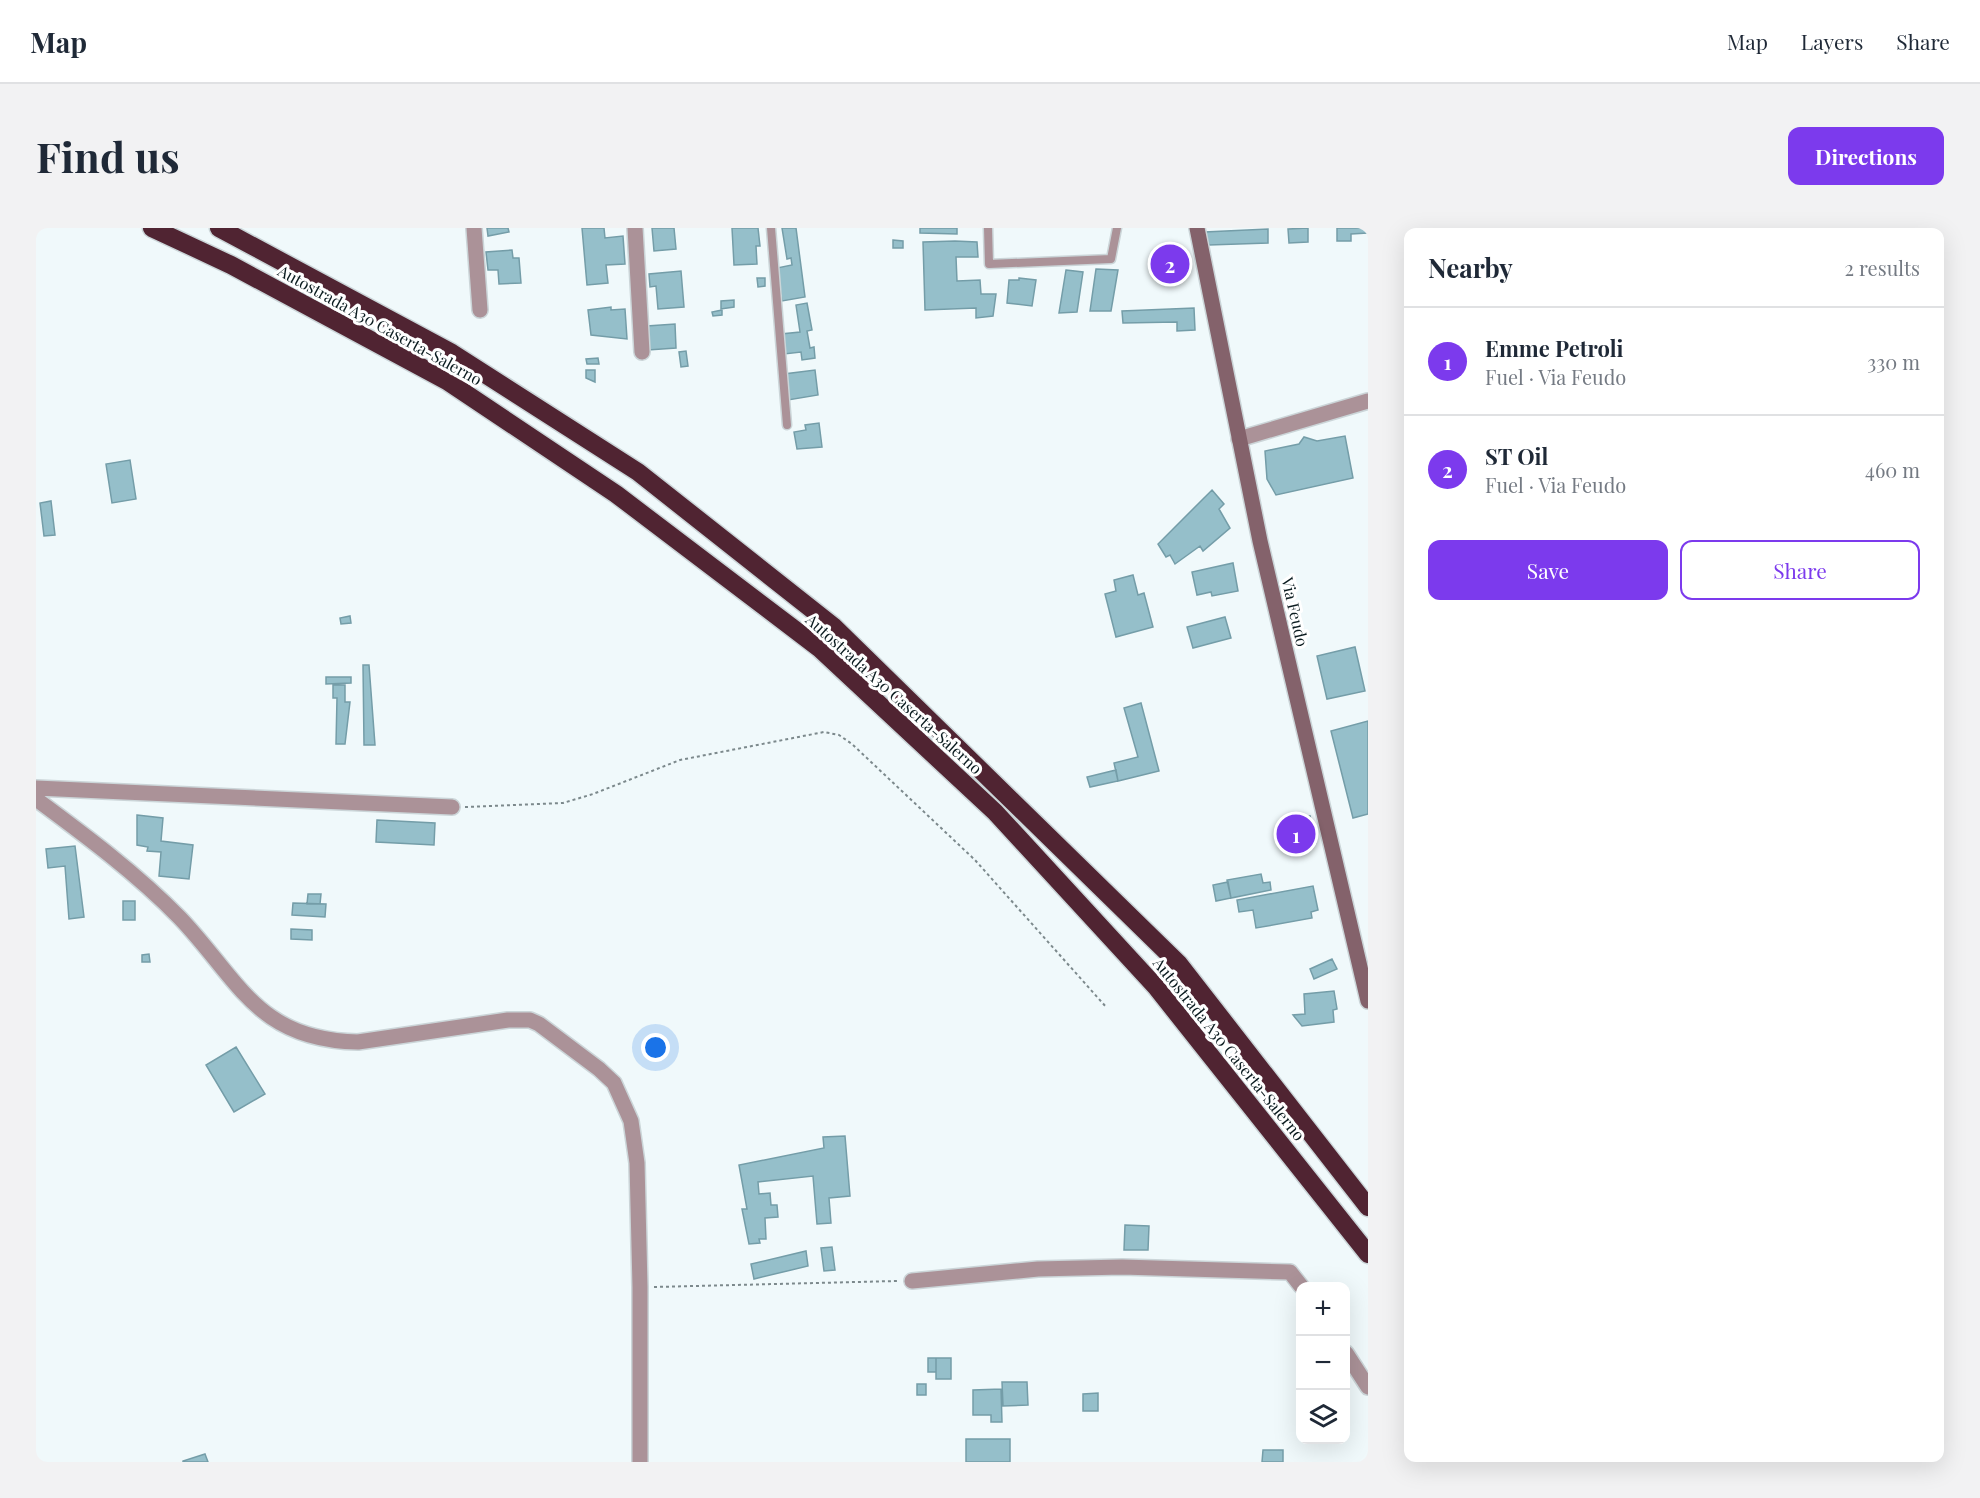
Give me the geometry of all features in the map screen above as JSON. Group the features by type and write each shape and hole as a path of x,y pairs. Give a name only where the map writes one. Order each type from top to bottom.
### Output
{"highway":[{"name":"Autostrada A30 Caserta-Salerno","path":"152,228 231,266 447,381 616,494 819,648 995,812 1148,978 1368,1254"},
{"name":"Autostrada A30 Caserta-Salerno","path":"219,228 452,353 638,472 833,626 1179,964 1368,1207"}],"street":[{"path":"474,228 480,310"},
{"path":"635,228 642,352"},
{"name":"Via Feudo","path":"1197,228 1265,564 1368,1001"},
{"path":"1239,440 1368,401"},
{"path":"36,788 452,807"},
{"path":"36,799 104,849 152,892 180,918 241,993 275,1020 309,1035 335,1042 358,1042 508,1020 530,1020 599,1069 614,1083 631,1121 635,1140 640,1287 640,1462"},
{"path":"912,1281 1038,1269 1122,1267 1290,1272 1297,1282"},
{"path":"1350,1359 1368,1388"}],"lane":[{"path":"771,228 787,425"},
{"path":"988,228 989,264 1111,259 1117,228"}],"path":[{"path":"452,807 503,807 563,803 593,794 680,760 824,732 839,735 852,744 975,860 1107,1008"},
{"path":"640,1287 912,1281"}],"building":[{"path":"487,228 508,228 509,232 488,236"},
{"path":"582,228 604,228 605,238 623,236 625,264 606,265 608,283 587,285"},
{"path":"652,228 674,228 676,249 654,251"},
{"path":"732,228 758,228 760,246 756,246 757,264 734,265"},
{"path":"782,228 796,228 805,297 782,301 777,268 792,265 791,258 787,259"},
{"path":"920,228 957,228 957,234 920,233"},
{"path":"1308,228 1308,242 1289,243 1288,229"},
{"path":"1337,228 1368,228 1368,233 1351,234 1351,241 1337,241"},
{"path":"1268,229 1268,243 1209,245 1205,232"},
{"path":"893,240 903,241 903,248 893,248"},
{"path":"923,242 977,242 978,257 956,257 957,281 980,280 981,294 996,294 993,316 976,318 976,308 925,310"},
{"path":"512,250 513,258 519,258 521,283 499,284 498,270 488,270 486,252"},
{"path":"1179,258 1182,270 1165,275 1162,262"},
{"path":"1096,269 1118,270 1111,311 1090,311"},
{"path":"1066,270 1083,272 1077,312 1059,313"},
{"path":"681,271 684,307 658,309 656,286 650,287 649,274"},
{"path":"757,278 765,278 765,286 758,287"},
{"path":"1019,278 1036,280 1032,306 1007,303 1009,280 1019,280"},
{"path":"734,300 734,307 721,309 721,301"},
{"path":"807,303 812,330 807,331 810,348 814,347 815,358 802,360 801,352 784,354 781,334 800,332 796,305"},
{"path":"611,307 611,310 625,309 627,339 591,335 588,310"},
{"path":"1194,308 1195,330 1177,331 1177,322 1123,323 1122,311"},
{"path":"722,310 722,315 713,316 712,312"},
{"path":"675,324 676,348 648,350 647,326"},
{"path":"686,351 688,366 681,367 679,352"},
{"path":"598,358 599,364 587,364 586,359"},
{"path":"586,370 595,370 595,382 586,378"},
{"path":"815,370 818,395 788,400 784,374"},
{"path":"819,423 822,447 797,449 794,432 806,430 805,425"},
{"path":"1345,436 1353,478 1276,495 1267,479 1265,451 1299,444 1304,437 1317,441"},
{"path":"130,460 136,499 112,503 106,464"},
{"path":"1212,490 1224,504 1219,509 1230,528 1203,551 1200,546 1175,564 1170,555 1166,557 1158,544"},
{"path":"51,501 55,535 44,536 40,503"},
{"path":"1233,563 1238,591 1212,596 1211,592 1197,595 1192,572"},
{"path":"1133,575 1138,595 1144,593 1153,627 1116,637 1105,594 1116,591 1114,580"},
{"path":"350,616 351,623 341,624 340,618"},
{"path":"1225,617 1231,638 1193,648 1187,627"},
{"path":"1355,647 1365,691 1327,699 1317,656"},
{"path":"363,665 369,665 375,745 364,745"},
{"path":"326,677 351,677 351,683 326,684"},
{"path":"333,685 345,685 345,702 350,702 345,744 336,744 337,698 333,698"},
{"path":"1141,703 1159,771 1118,781 1114,763 1138,757 1124,708"},
{"path":"1368,721 1368,814 1353,818 1331,731"},
{"path":"1116,770 1118,781 1090,787 1087,777"},
{"path":"137,815 163,818 161,841 193,845 189,879 159,876 161,852 147,851 148,847 137,845"},
{"path":"1310,816 1316,843 1284,850 1278,823"},
{"path":"377,820 435,823 434,845 376,842"},
{"path":"75,846 84,917 69,919 65,866 48,868 46,849"},
{"path":"1261,874 1263,883 1270,882 1271,890 1231,898 1227,880"},
{"path":"1228,882 1231,898 1216,901 1213,885"},
{"path":"1313,886 1318,910 1311,912 1312,918 1256,928 1253,910 1239,912 1237,900"},
{"path":"308,894 321,894 320,904 307,904"},
{"path":"123,901 135,901 135,920 123,920"},
{"path":"293,903 326,904 325,917 292,915"},
{"path":"291,929 312,930 312,940 291,939"},
{"path":"149,954 150,962 142,962 142,955"},
{"path":"1332,959 1337,969 1314,979 1310,969"},
{"path":"1334,991 1337,1009 1333,1010 1334,1022 1302,1026 1293,1015 1305,1014 1304,994"},
{"path":"236,1047 265,1094 234,1112 206,1065"},
{"path":"845,1136 850,1196 829,1198 831,1223 817,1224 813,1176 758,1182 759,1194 770,1193 771,1205 777,1205 778,1217 765,1218 766,1239 759,1239 760,1243 749,1244 742,1209 747,1209 739,1165 824,1148 823,1137"},
{"path":"1125,1225 1149,1226 1148,1250 1124,1250"},
{"path":"832,1247 835,1270 824,1271 821,1248"},
{"path":"806,1251 808,1266 754,1279 751,1264"},
{"path":"928,1358 936,1358 936,1372 928,1372"},
{"path":"936,1358 951,1358 951,1379 936,1379"},
{"path":"1002,1382 1027,1382 1028,1405 1003,1406"},
{"path":"917,1384 926,1384 926,1395 917,1395"},
{"path":"1001,1389 1002,1422 991,1422 991,1415 973,1415 973,1390"},
{"path":"1098,1393 1098,1411 1083,1411 1083,1394"},
{"path":"966,1439 1010,1439 1010,1462 966,1462"},
{"path":"1263,1450 1283,1450 1283,1462 1262,1462"},
{"path":"205,1454 208,1462 183,1462 183,1461"}],"place":[{"name":"ST Oil","path":"1170,264"},
{"name":"Emme Petroli","path":"1296,834"}]}
